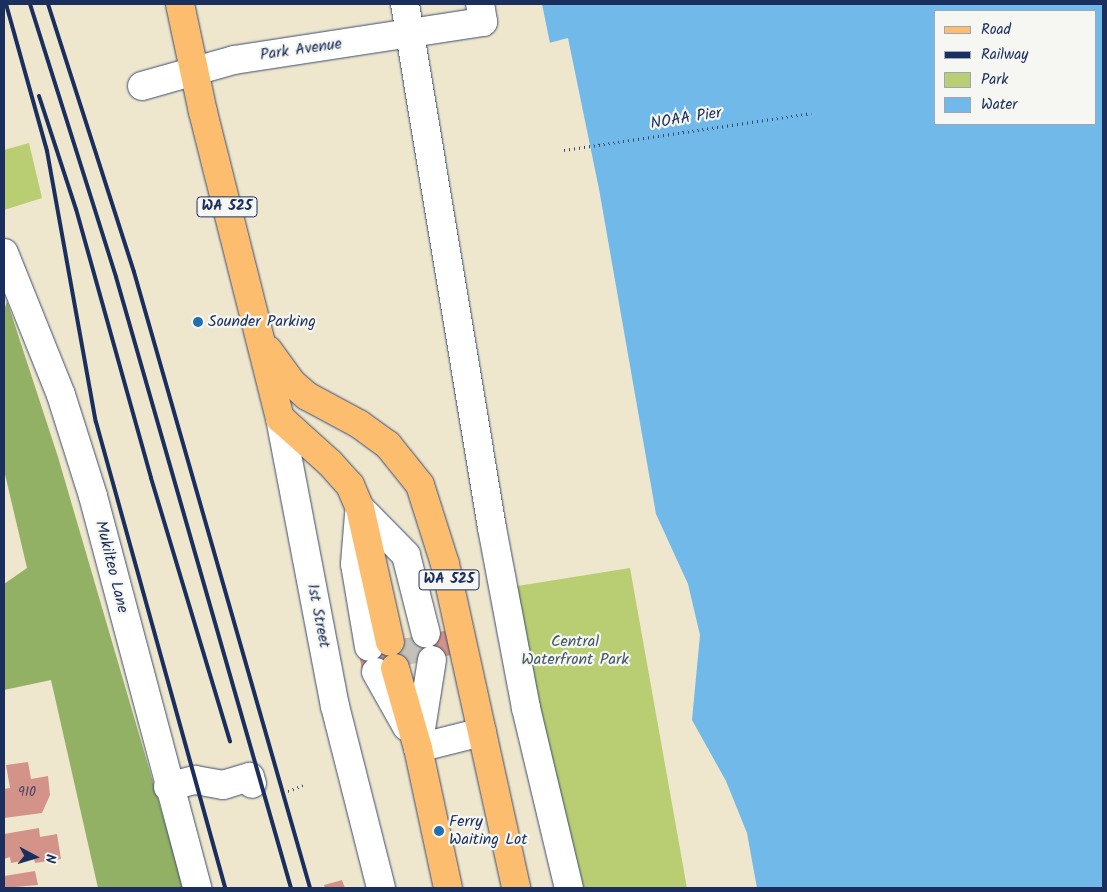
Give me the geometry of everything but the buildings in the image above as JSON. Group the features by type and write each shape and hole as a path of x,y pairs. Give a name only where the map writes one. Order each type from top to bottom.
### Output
{"main road":[{"name":"WA 525","path":"180,4 194,72 262,342 292,382 307,396 359,424 388,445 420,485 445,564 516,888"},
{"name":"1st Street","path":"262,342 280,418"},
{"name":"WA 525","path":"280,418 337,470 350,486 360,508 402,653 418,748 448,888"}],"street":[{"path":"405,4 501,575 526,708 569,888"},
{"name":"Park Avenue","path":"142,86 234,60 483,22 480,4"},
{"name":"Mukilteo Lane","path":"4,253 61,395 93,496 168,787 197,888"},
{"name":"1st Street","path":"280,418 335,706 381,888"},
{"name":"WA 525","path":"360,508 406,555 402,653 418,748"},
{"path":"418,748 482,732"},
{"path":"168,787 195,780 223,784 250,777 252,784"}],"path":[{"name":"NOAA Pier","path":"564,150 812,113"},
{"path":"288,791 304,785"}],"green space":[{"path":"29,143 42,198 4,210 4,150"},
{"path":"7,301 58,457 184,888 98,888 51,680 4,690 4,584 27,568 4,470 4,311"},
{"name":"Central Waterfront Park","path":"630,568 687,888 557,888 493,590"}],"water":[{"path":"542,4 1103,4 1103,888 690,888 625,379 587,158 551,48"}],"pier":[{"path":"568,38 599,189 656,514 688,584 700,635 692,720 726,781 747,833 757,888 687,888 623,379 585,158 548,48 549,43"}],"tunnel":[{"path":"409,638 415,663"}],"railway":[{"path":"6,4 47,151 96,422 225,888"},
{"path":"30,4 116,277 291,888"},
{"path":"48,4 134,272 310,888"},
{"path":"39,96 76,209 151,478 230,741"}],"place":[{"name":"Sounder Parking","path":"198,322"},
{"name":"Ferry Waiting Lot","path":"439,831"}]}
